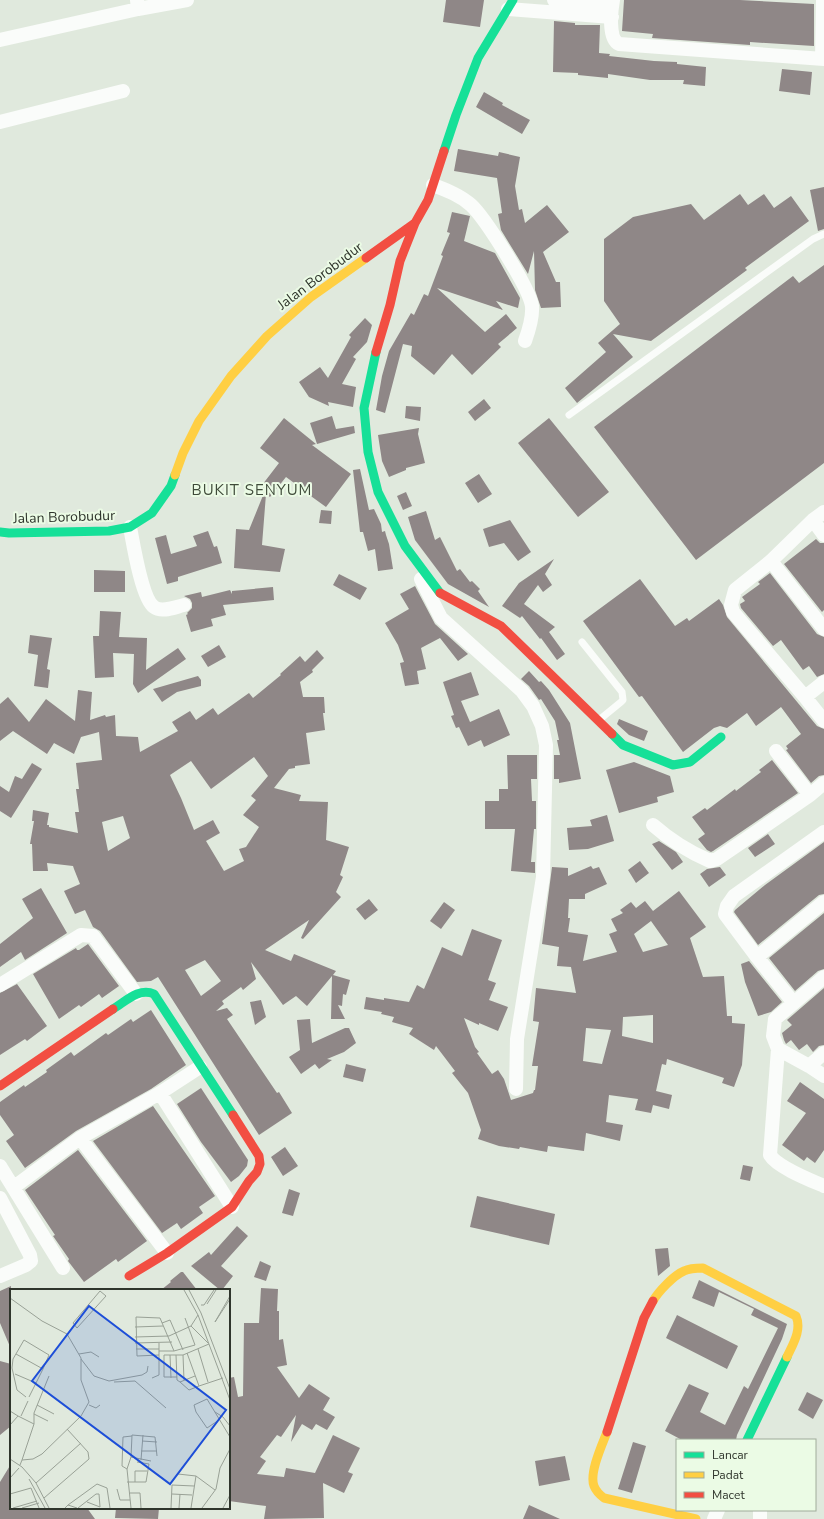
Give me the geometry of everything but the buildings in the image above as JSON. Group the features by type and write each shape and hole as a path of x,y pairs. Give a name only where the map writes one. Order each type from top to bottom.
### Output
{"street":[{"path":"0,36 138,4 187,0"},
{"path":"554,0 612,7"},
{"path":"612,7 612,34 614,40 619,44 823,59 823,0"},
{"path":"510,4 612,7"},
{"name":"Jalan Borobudur","path":"0,532 109,531 130,527 152,512 171,486 183,453 200,421 231,376 267,336 311,297 415,223 428,200 456,115 478,58 510,4"},
{"path":"0,122 124,91"},
{"path":"433,185 453,193 470,204 480,215 511,263 527,292 532,306 532,321 525,341"},
{"path":"415,223 400,261 373,362 364,408 368,452 378,492 441,618 522,691 533,706 542,726 546,745 543,877 517,1039 516,1089"},
{"path":"824,535 818,516 771,561 734,590 731,605 733,612 805,696 824,721"},
{"path":"130,527 146,597 154,607 163,610 184,605"},
{"path":"405,546 440,593 501,626 623,745 673,764 690,762 720,738"},
{"path":"771,561 824,629"},
{"path":"805,696 824,682"},
{"path":"776,751 810,795"},
{"path":"653,825 668,838 698,856 710,861 717,859 810,795 824,783"},
{"path":"793,1002 725,914 727,906 734,896 824,832"},
{"path":"757,957 824,902"},
{"path":"0,985 81,935 92,936 136,994"},
{"path":"824,977 775,1019 773,1036 778,1049 770,1155 774,1160 784,1166 824,1186"},
{"path":"0,1086 136,994 145,991 154,994 259,1156 260,1164 257,1172 249,1181 232,1207 167,1253 129,1276"},
{"path":"778,1049 824,1076"},
{"path":"809,1066 824,1054"},
{"path":"14,1187 80,1138 160,1093 200,1067"},
{"path":"160,1093 232,1207"},
{"path":"80,1138 167,1253"},
{"path":"0,1166 63,1268"},
{"path":"0,1198 30,1255 30,1261 26,1265 0,1276"},
{"path":"696,1519 604,1498 596,1490 592,1483 593,1473 644,1318 656,1295 683,1271 692,1268 703,1268 796,1316 799,1322 793,1344 747,1439"}],"lane":[{"path":"569,415 814,239 824,234"},
{"path":"582,642 622,692 623,696 621,702 597,721"}],"traffic: fast":[{"path":"444,151 478,58 513,0"},
{"path":"376,352 364,408 368,452 378,492 405,546 440,593"},
{"path":"0,532 109,531 130,527 152,513 171,486 175,475"},
{"path":"612,734 623,745 673,765 690,762 721,737"},
{"path":"113,1009 132,996 143,992 154,994 233,1115"},
{"path":"747,1439 787,1357"}],"traffic: slow":[{"path":"175,475 183,453 199,421 231,376 267,336 311,297 366,258"},
{"path":"653,1301 667,1284 680,1273 686,1270 703,1268 796,1316 798,1321 797,1332 787,1357"},
{"path":"607,1432 593,1474 594,1486 604,1498 696,1519"}],"traffic: jam":[{"path":"366,258 415,223 428,200 444,151"},
{"path":"376,352 390,305 400,261 415,223"},
{"path":"440,593 501,626 612,734"},
{"path":"0,1086 113,1009"},
{"path":"129,1276 167,1253 232,1207 249,1181 257,1172 260,1164 259,1156 233,1115"},
{"path":"607,1432 644,1318 653,1301"}],"district":[{"name":"BUKIT SENYUM","path":"252,490"}]}
